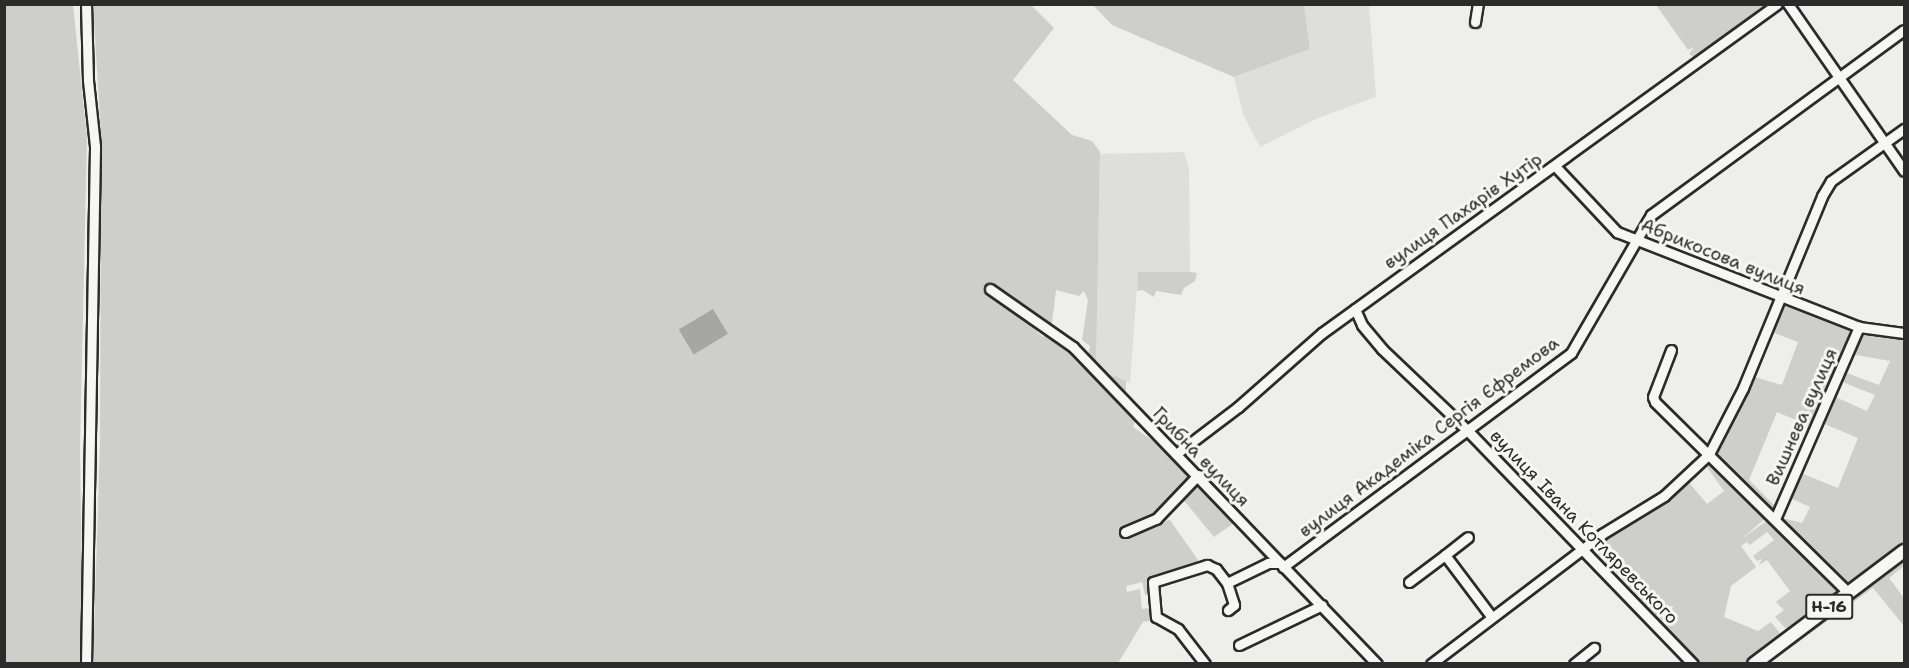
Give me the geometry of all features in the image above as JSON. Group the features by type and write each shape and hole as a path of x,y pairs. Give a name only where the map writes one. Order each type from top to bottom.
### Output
{"main road":[{"name":"Н-16","path":"1754,663 1905,551"}],"street":[{"path":"86,4 88,80 95,146 86,663"},
{"path":"1475,21 1478,4"},
{"name":"вулиця Пахарів Хутір","path":"1176,454 1355,309 1778,4"},
{"path":"1788,4 1837,79 1905,171"},
{"name":"вулиця Академіка Сергія Єфремова","path":"1282,565 1468,431 1574,350 1637,238 1660,208 1905,30"},
{"path":"1431,663 1631,513 1664,496 1709,454 1743,388 1779,297 1831,181 1905,129"},
{"name":"Абрикосова вулиця","path":"1555,166 1611,228 1859,327 1905,333"},
{"name":"Грибна вулиця","path":"990,289 1072,347 1198,475 1269,558 1282,565 1377,663"},
{"name":"вулиця Івана Котляревського","path":"1355,309 1362,325 1382,349 1468,431 1693,663"},
{"name":"Вишнева вулиця","path":"1775,519 1859,327"},
{"name":"Вишнева вулиця","path":"1671,351 1653,397 1848,593"},
{"path":"1125,532 1160,515 1198,475"},
{"path":"1409,582 1468,537"},
{"path":"1445,555 1491,616"},
{"path":"1227,583 1269,558"},
{"path":"1205,663 1178,629 1156,616 1154,582 1207,565 1216,569 1227,583 1234,604 1228,610"},
{"path":"1239,645 1322,605"},
{"path":"1574,663 1594,648"}],"shaded area":[{"path":"4,5 73,5 87,138 80,447 83,663 5,663"},
{"path":"93,5 1031,5 1054,28 1013,80 1072,135 1092,141 1100,152 1096,368 1126,381 1126,393 1120,397 1137,415 1133,427 1156,443 1237,523 1269,556 1268,563 1234,523 1214,537 1181,497 1145,526 1170,520 1198,560 1197,567 1156,581 1153,596 1145,595 1142,582 1126,586 1127,592 1140,589 1142,609 1148,608 1158,619 1143,622 1118,663 93,664 100,442 101,134","holes":["1056,290 1079,296 1084,291 1088,300 1082,340 1090,346 1087,363 1052,330 1043,337 1024,320 1052,323"]},
{"path":"1093,5 1304,5 1310,49 1234,77 1112,25"},
{"path":"1304,5 1369,5 1376,97 1318,118 1260,147 1243,114 1234,77 1310,49"},
{"path":"1656,5 1773,5 1696,58 1689,54 1694,47 1688,50"},
{"path":"1184,152 1189,170 1190,272 1138,273 1130,383 1096,368 1100,154"},
{"path":"1138,272 1197,273 1195,281 1184,288 1181,295 1156,291 1154,297 1143,290 1137,291"},
{"path":"1789,305 1837,321 1852,332 1811,434 1806,432 1808,425 1777,412 1749,480 1774,505 1784,483 1787,485 1775,515 1714,455 1713,450 1751,376 1782,385 1798,342 1769,331 1780,306"},
{"path":"713,309 728,334 694,354 679,330"},
{"path":"1861,332 1904,337 1904,544 1848,585 1782,518 1802,523 1810,507 1790,498 1801,473 1838,488 1858,438 1822,423 1833,396 1867,411 1875,395 1840,381 1844,372 1879,385 1890,361 1851,354"},
{"path":"1711,461 1767,517 1740,540 1769,519 1844,591 1789,632 1775,617 1784,610 1776,602 1790,591 1767,560 1759,565 1762,559 1757,561 1753,556 1774,540 1767,532 1750,545 1747,542 1741,546 1756,567 1731,586 1724,617 1758,631 1771,622 1783,637 1748,663 1701,663 1592,547 1686,479 1707,504 1724,491 1704,463"},
{"path":"1904,556 1904,566 1889,578 1904,598 1904,626 1873,588 1794,645 1790,643"}]}
